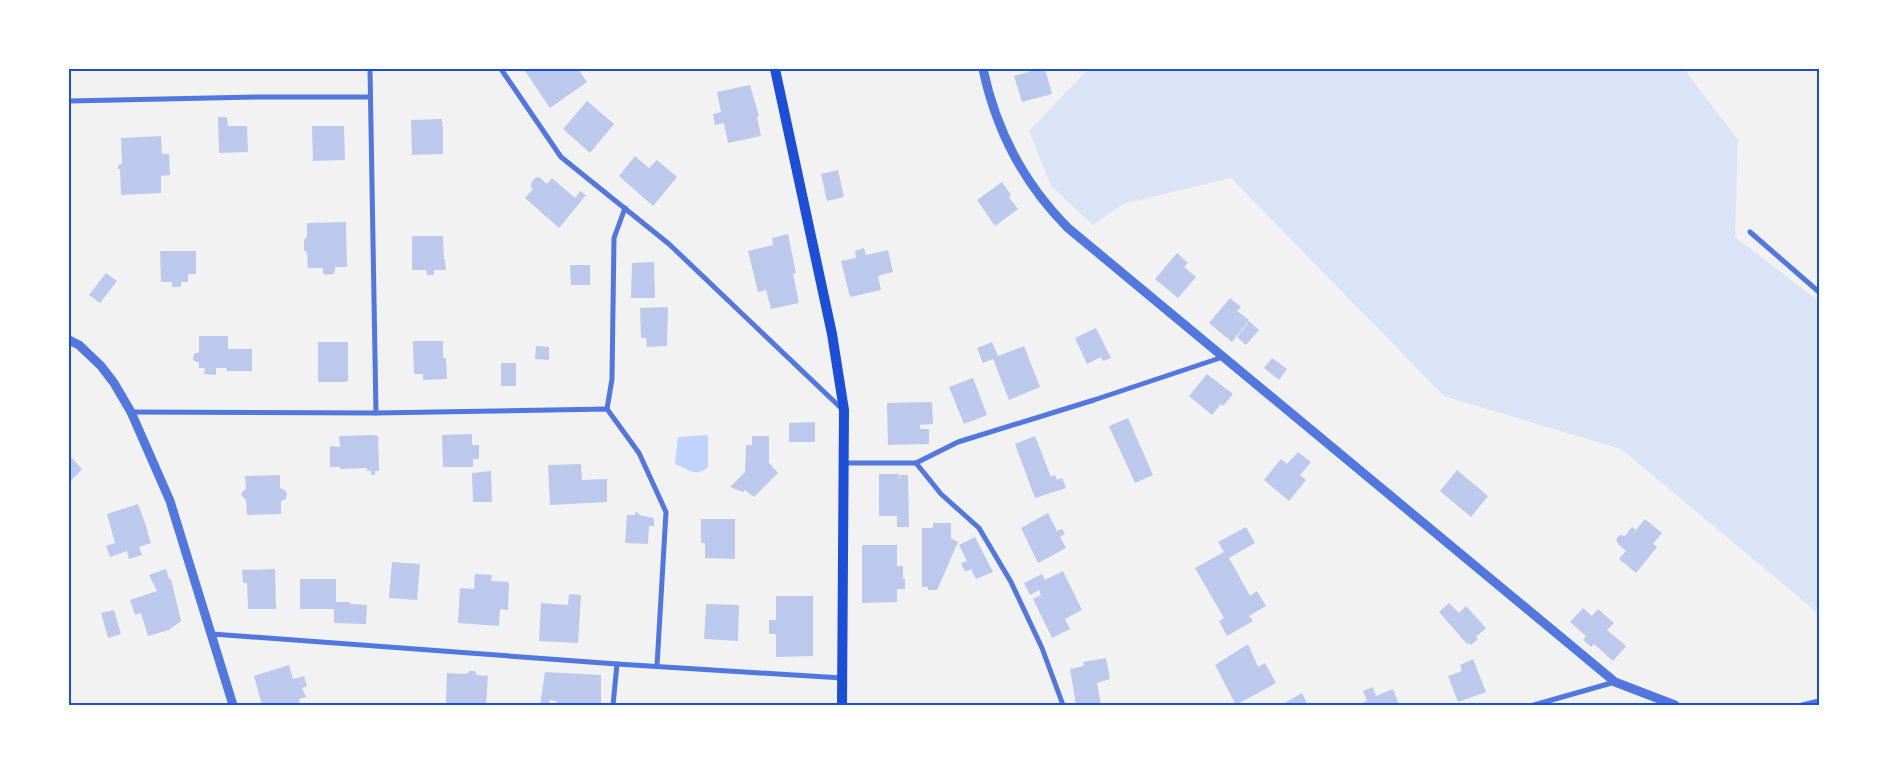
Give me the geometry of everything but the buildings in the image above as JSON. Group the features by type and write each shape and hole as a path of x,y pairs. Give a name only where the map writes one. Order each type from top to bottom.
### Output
{"main road":[{"path":"775,69 832,334 844,410 842,705"}],"street":[{"path":"370,69 376,413"},
{"path":"502,69 561,157 669,244 844,410"},
{"path":"983,69 990,99 1010,149 1037,194 1068,228 1615,682 1675,705"},
{"path":"69,102 256,97 370,98"},
{"path":"625,208 614,238 612,378 607,409 640,453 666,512 657,666"},
{"path":"1750,232 1819,292"},
{"path":"69,340 78,345 101,366 114,383 131,412 170,500 233,705"},
{"path":"843,463 916,463 958,442 1094,400 1223,357"},
{"path":"131,412 376,413 607,409"},
{"path":"916,463 941,494 979,528 1011,582 1042,648 1062,705"},
{"path":"212,634 617,664 842,678"},
{"path":"613,705 617,664"},
{"path":"1534,705 1615,682"},
{"path":"1802,705 1819,702"}],"shaded area":[{"path":"1088,69 1684,69 1738,140 1735,237 1819,301 1819,614 1621,449 1444,396 1231,178 1123,204 1093,225 1051,186 1029,131"}],"water":[{"path":"708,435 708,467 700,472 696,472 675,464 678,437"}]}
